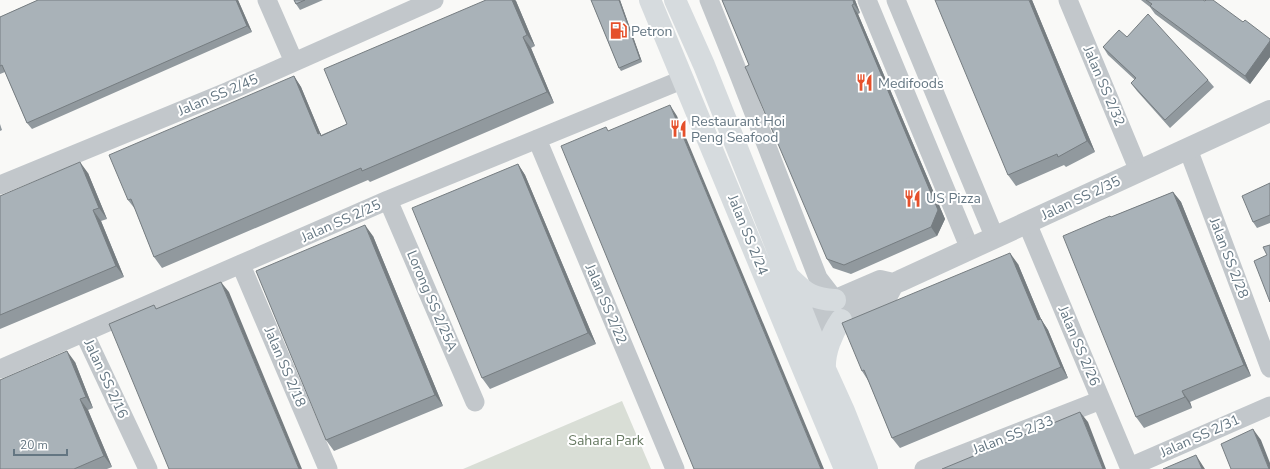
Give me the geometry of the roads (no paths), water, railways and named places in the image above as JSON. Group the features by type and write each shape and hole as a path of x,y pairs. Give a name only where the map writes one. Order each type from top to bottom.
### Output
{"main road":[{"name":"Jalan SS 2/24","path":"650,0 784,323 802,339 825,369 844,411 867,469"},
{"name":"Jalan SS 2/24","path":"675,0 704,65 803,314 802,339 845,469"},
{"path":"789,277 806,293 820,299 838,310 835,328 825,361 825,369"}],"street":[{"path":"267,0 294,62"},
{"name":"Jalan SS 2/45","path":"0,185 229,91 434,0"},
{"path":"708,0 738,72 818,278 838,310"},
{"path":"867,0 970,249"},
{"path":"896,0 995,238"},
{"name":"Jalan SS 2/32","path":"1068,0 1139,171"},
{"name":"Jalan SS 2/25","path":"0,369 242,265 388,200 684,79"},
{"name":"Jalan SS 2/35","path":"802,339 838,310 880,281 893,284 1270,111"},
{"name":"Jalan SS 2/22","path":"537,139 675,469"},
{"name":"Jalan SS 2/28","path":"1188,149 1270,368"},
{"name":"Lorong SS 2/25A","path":"388,200 475,402"},
{"name":"Jalan SS 2/26","path":"1027,223 1130,468"},
{"name":"Jalan SS 2/18","path":"242,265 328,469"},
{"name":"Jalan SS 2/35","path":"784,323 803,314 838,310"},
{"name":"Jalan SS 2/16","path":"84,333 148,469"},
{"name":"Jalan SS 2/33","path":"924,469 1102,400"},
{"name":"Jalan SS 2/31","path":"1130,468 1270,406"}],"place":[{"name":"Petron","path":"618,31"},
{"name":"Medifoods","path":"865,83"},
{"name":"Restaurant Hoi Peng Seafood","path":"678,129"},
{"name":"US Pizza","path":"913,198"}],"park label":[{"name":"Sahara Park","path":"606,440"}]}
